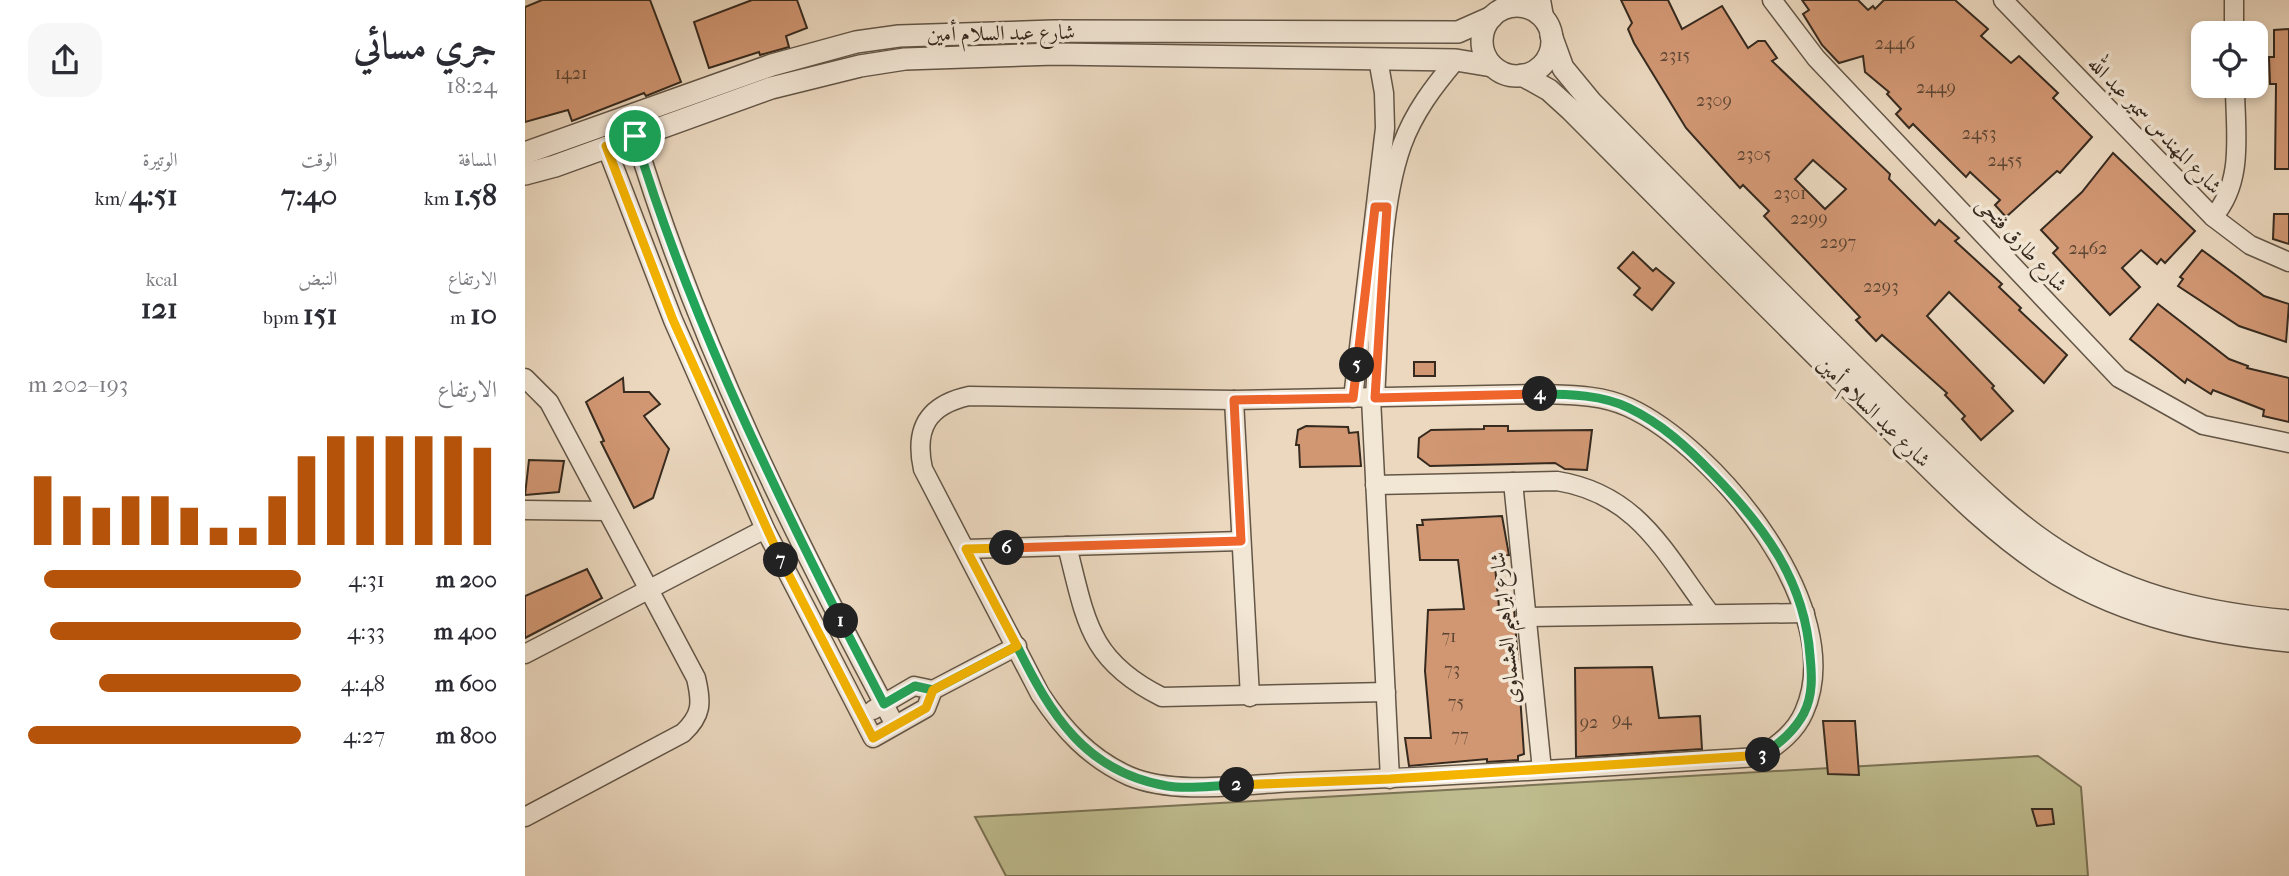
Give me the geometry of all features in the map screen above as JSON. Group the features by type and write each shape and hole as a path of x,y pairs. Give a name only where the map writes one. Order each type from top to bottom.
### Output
{"street":[{"path":"1541,0 1548,28 1548,57 1533,72 1511,76 1492,66 1482,47 1482,36 1502,9 1520,6 1538,14 1548,28"},
{"name":"شارع طارق فتحى","path":"1772,0 1783,19 1817,58 2119,378 2203,425 2289,443"},
{"name":"شارع المهندس سمير عبد الله","path":"2003,0 2213,217 2251,245 2289,262"},
{"path":"2234,0 2234,21"},
{"name":"شارع عبد السلام أمين","path":"525,153 772,65 835,47 899,36 1053,31 1458,32 1502,9"},
{"name":"شارع عبد السلام أمين","path":"1548,28 1557,55 1576,85 1794,321 1977,513 2016,546 2058,574 2102,597 2149,616 2198,630 2289,641"},
{"path":"1053,31 1059,42 1055,54"},
{"path":"1101,32 1097,40 1102,54"},
{"name":"شارع عبد السلام أمين","path":"525,174 771,88 860,65 951,55 1102,54 1457,60 1492,66"},
{"path":"1378,59 1384,93 1385,128 1366,398 1375,485 1390,779"},
{"path":"1381,207 1416,113 1457,60"},
{"name":"شارع عبد السلام أمين","path":"1523,75 1549,90 1794,321 2028,532 2068,558 2155,597 2202,610 2289,621"},
{"path":"2213,217 2225,204 2233,187 2235,98"},
{"path":"635,136 666,230 736,406 781,502 895,725"},
{"path":"606,146 668,308 765,529 873,738 926,708 933,690"},
{"path":"525,378 549,402 646,589 696,678 701,700 698,718 683,733 525,817"},
{"path":"1544,394 1587,396 1626,406 1662,426 1739,501 1763,529 1789,572 1805,613 1812,682 1804,713 1786,739 1760,757 1390,779 1169,787 1129,776 1093,756 1063,728 1040,694 923,469 918,449 922,429 933,412 949,401 991,396 1234,400 1544,394"},
{"path":"1234,400 1250,697"},
{"path":"1375,485 1557,481 1583,485 1617,501 1645,527 1709,612"},
{"name":"شارع ابراهيم العشماوى","path":"1513,482 1542,770"},
{"path":"525,510 606,511"},
{"path":"525,654 765,529"},
{"path":"966,549 1241,541"},
{"path":"1067,546 1088,625 1105,656 1130,681 1162,698 1386,692"},
{"path":"1527,617 1709,612 1805,613"},
{"path":"862,715 915,686 933,690 1017,646"}],"shaded area":[{"path":"2038,756 2081,787 2088,876 1006,876 975,817"}],"building":[{"path":"542,0 650,0 681,82 646,96 644,93 572,121 568,110 525,122 525,7"},
{"path":"752,0 797,0 807,28 786,36 789,47 760,55 759,52 709,68 694,22"},
{"path":"1621,0 1668,0 1682,29 1722,6 1748,48 1758,41 1765,41 1777,58 1772,61 1890,174 1889,179 1935,225 1939,220 1959,238 1955,241 2002,284 1999,287 2021,308 2019,310 2067,355 2044,383 1949,292 1927,316 1994,386 1992,388 2013,411 1981,440 1962,419 1965,416 1945,395 1947,393 1882,335 1876,341 1856,320 1860,317 1764,216 1769,211 1743,185 1740,188 1686,128 1634,43 1628,29 1632,23","holes":["1813,160 1846,189 1825,209 1795,179"]},
{"path":"1802,0 1858,0 1868,10 1873,6 1875,9 1884,0 1955,0 1988,29 1981,36 2011,63 2019,56 2058,93 2053,98 2092,137 2060,173 2057,171 2006,217 1995,205 2000,200 1970,172 1966,177 1913,124 1909,128 1896,114 1901,109 1887,94 1889,92 1865,72 1863,56 1839,63 1822,45 1803,14 1809,10"},
{"path":"2289,29 2289,169 2275,169 2276,84 2270,84 2269,57 2274,57 2274,30"},
{"path":"2113,153 2195,231 2165,263 2161,259 2157,264 2141,250 2122,268 2140,287 2110,315 2053,253 2058,248 2041,230 2082,192"},
{"path":"2274,214 2289,214 2289,244 2273,239"},
{"path":"2202,250 2264,296 2289,304 2286,342 2239,326 2178,286 2183,279 2180,277"},
{"path":"1633,252 1653,271 1656,268 1674,283 1652,310 1634,295 1640,288 1618,268"},
{"path":"2158,304 2229,359 2248,366 2247,368 2289,378 2289,422 2263,416 2264,410 2213,390 2211,394 2187,379 2185,383 2130,339"},
{"path":"1414,362 1435,362 1435,376 1414,376"},
{"path":"623,378 624,392 649,392 660,404 644,416 669,449 653,498 634,508 601,442 604,441 586,402"},
{"path":"1306,426 1348,427 1349,433 1358,432 1361,466 1300,467 1299,445 1296,445 1298,430"},
{"path":"1484,426 1508,426 1508,431 1592,430 1587,470 1565,469 1555,463 1430,466 1418,457 1419,438 1431,430 1484,429"},
{"path":"529,460 564,461 559,492 525,495"},
{"path":"1502,516 1509,555 1494,556 1499,607 1514,606 1524,754 1518,756 1518,760 1487,762 1487,759 1409,766 1405,738 1431,738 1425,671 1428,610 1464,609 1458,560 1420,560 1417,525 1423,525 1422,520"},
{"path":"587,569 602,598 525,638 525,596"},
{"path":"1652,667 1659,718 1700,716 1702,749 1576,757 1575,668"},
{"path":"1823,721 1855,721 1859,775 1828,774"},
{"path":"2032,809 2052,809 2054,824 2037,826"}],"route":[{"path":"635,136 606,146 631,218 710,407 765,529 873,738 926,708 933,690 1017,646 966,549 1241,541 1234,400 1353,398 1375,207 1387,207 1375,398 1544,394 1587,396 1626,406 1662,426 1739,501 1763,529 1789,572 1805,613 1810,651 1812,682 1804,713 1786,739 1760,757 1390,779 1169,787 1129,776 1093,756 1063,728 1040,694 1017,646 933,690 915,686 884,704 781,502 736,406 666,230 635,136"}]}
